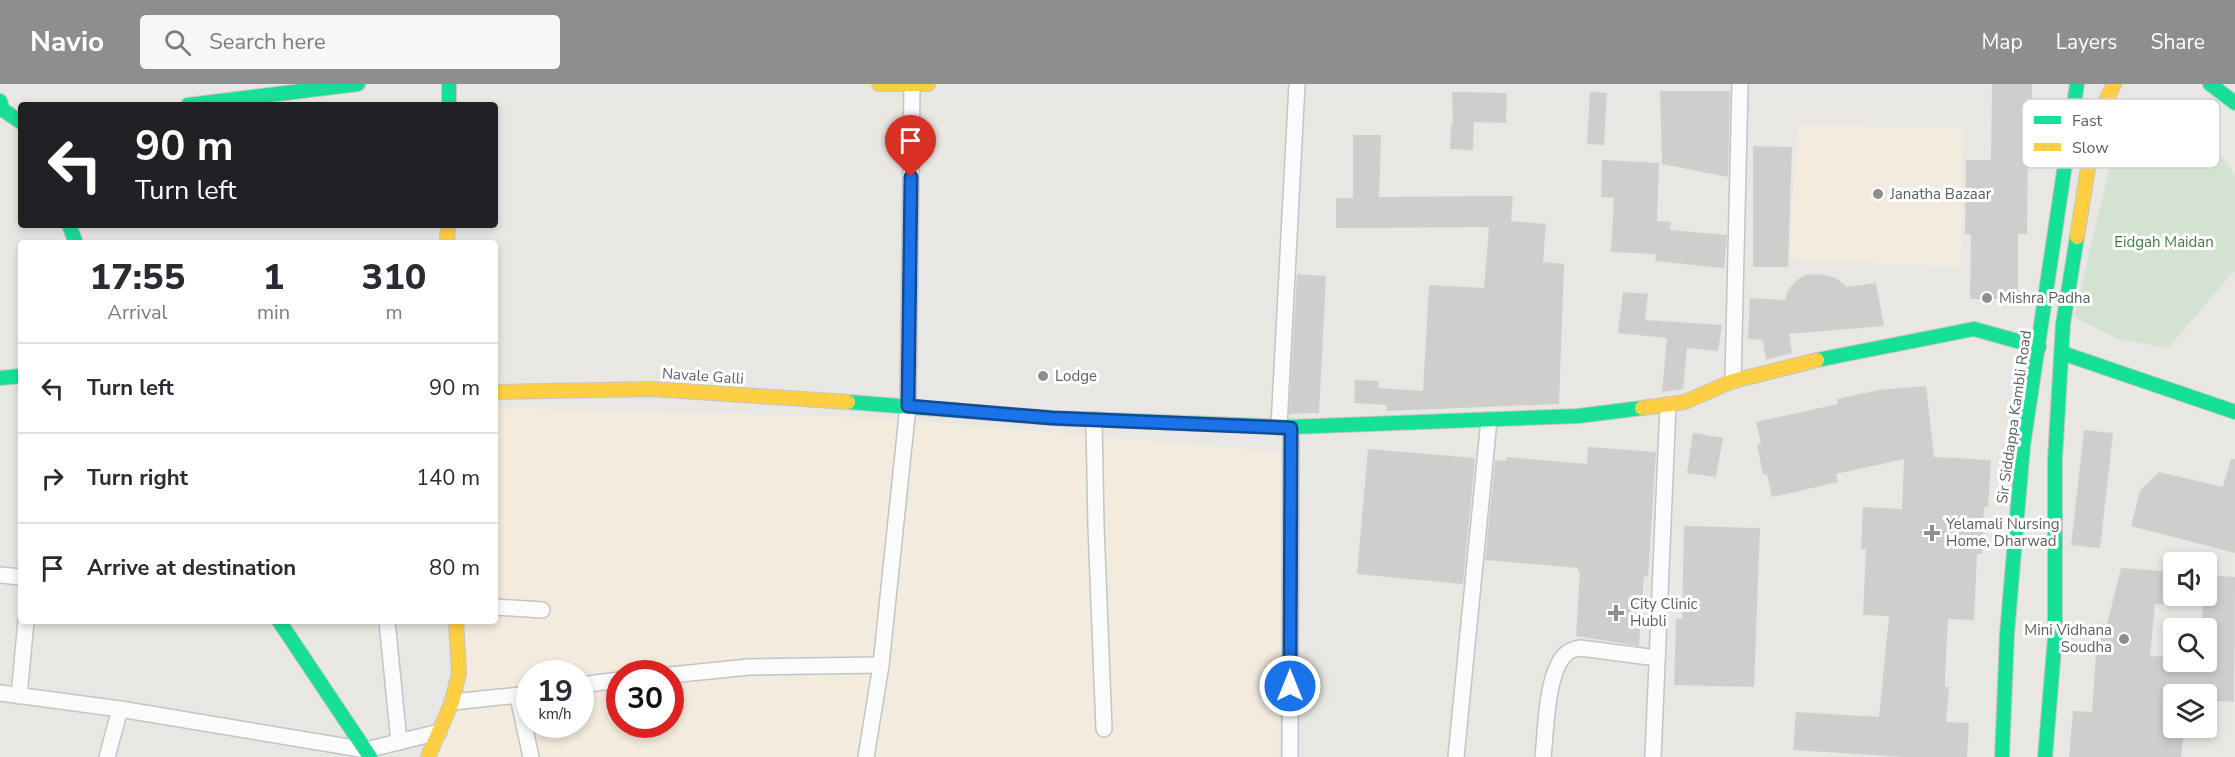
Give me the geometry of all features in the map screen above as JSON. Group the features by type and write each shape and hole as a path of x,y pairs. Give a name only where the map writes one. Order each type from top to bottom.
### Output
{"main road":[{"path":"202,102 263,89 358,84"},
{"path":"449,84 449,102"},
{"path":"879,84 928,84"},
{"name":"Sir Siddappa Kambli Road","path":"2075,99 2077,84"},
{"path":"2107,99 2114,84"},
{"path":"2210,84 2235,104"},
{"path":"1,107 18,120"},
{"name":"Sir Siddappa Kambli Road","path":"2002,757 2007,634 2023,446 2065,168"},
{"path":"2045,757 2055,637 2055,459 2063,324 2088,168"},
{"name":"Navale Galli","path":"498,392 652,389 1094,420 1285,427 1578,416 1668,405 1685,402 1733,381 1834,356 1974,329 2039,347"},
{"path":"2062,353 2235,412"},
{"path":"0,378 18,376"},
{"path":"281,624 368,753"},
{"path":"428,757 452,702 459,673 456,624"}],"street":[{"path":"1290,757 1285,427 1297,84"},
{"path":"1733,381 1740,84"},
{"path":"866,757 881,665 908,406 912,85"},
{"path":"1653,757 1668,405"},
{"path":"1094,420 1104,729"},
{"path":"1456,757 1489,420"},
{"path":"0,575 18,577"},
{"path":"498,607 542,610"},
{"path":"19,696 26,624"},
{"path":"387,624 399,742"},
{"path":"1543,757 1553,676 1559,661 1568,651 1580,648 1657,658"},
{"path":"684,674 749,667 881,665"},
{"path":"0,693 120,709 368,753 439,732"},
{"path":"452,702 516,696"},
{"path":"107,757 120,709"},
{"path":"529,738 531,757"}],"shaded area":[{"name":"Janatha Bazaar","path":"1798,125 1963,129 1961,267 1789,259"},
{"path":"498,408 882,418 1280,452 1279,757 432,757 462,624 498,624"}],"green space":[{"name":"Eidgah Maidan","path":"2220,154 2235,176 2235,270 2168,348 2117,339 2074,317 2109,168 2220,168"}],"building":[{"path":"1992,84 2032,84 2032,99 2022,99 2022,168 2028,168 2027,234 2018,234 2018,299 1970,299 1971,234 1965,234 1966,160 1991,160"},
{"path":"1660,91 1730,91 1728,177 1662,164"},
{"path":"1452,92 1507,93 1506,123 1474,122 1473,150 1450,149 1451,125 1453,125"},
{"path":"1590,92 1607,93 1604,145 1587,144"},
{"path":"1353,135 1381,135 1379,197 1513,196 1511,221 1546,224 1543,262 1564,264 1559,404 1387,411 1386,405 1354,403 1355,380 1379,381 1379,388 1423,391 1429,285 1484,288 1489,227 1336,228 1336,198 1353,198"},
{"path":"1753,146 1792,147 1788,267 1753,267"},
{"path":"1602,160 1659,163 1657,221 1671,222 1670,230 1727,235 1724,268 1655,261 1656,254 1611,252 1614,198 1601,197"},
{"path":"1297,274 1326,276 1319,413 1289,414"},
{"path":"1819,274 1836,278 1847,287 1876,283 1884,326 1789,334 1792,353 1766,360 1763,340 1748,339 1750,298 1785,300 1788,290 1797,280 1806,275"},
{"path":"1623,292 1648,294 1645,320 1722,325 1718,351 1687,348 1683,389 1662,392 1667,338 1618,333"},
{"path":"1926,386 1934,457 1991,460 1988,507 1984,507 1982,554 1977,554 1974,620 1948,619 1945,687 1949,687 1946,722 1969,723 1967,757 1905,757 1793,750 1796,712 1879,717 1889,616 1863,615 1866,549 1861,549 1863,507 1902,509 1904,459 1836,474 1838,482 1772,497 1767,474 1763,475 1757,444 1761,443 1756,422 1838,404 1837,399 1879,390"},
{"path":"2084,430 2113,433 2100,548 2071,545"},
{"path":"1693,433 1723,438 1716,477 1687,473"},
{"path":"1588,447 1656,452 1648,577 1644,576 1639,646 1576,636 1580,571 1578,568 1485,560 1495,460 1506,461 1507,457 1587,464"},
{"path":"1368,449 1475,458 1463,584 1357,574"},
{"path":"2231,459 2235,459 2235,553 2131,526 2140,491 2159,472 2223,487"},
{"path":"1684,526 1760,528 1754,687 1674,685 1676,619 1682,619"},
{"path":"2121,568 2163,571 2163,604 2155,604 2150,656 2163,657 2163,672 2217,672 2217,618 2202,618 2203,606 2217,606 2217,576 2235,577 2234,702 2217,701 2217,684 2163,684 2163,738 2183,738 2181,757 2069,757 2073,711 2092,712 2098,623 2107,625"}],"traffic: fast":[{"path":"212,102 358,84"},
{"path":"449,84 449,102"},
{"path":"2075,99 2077,84"},
{"path":"2210,84 2235,103"},
{"path":"0,101 3,110 18,120"},
{"path":"2002,757 2007,634 2023,446 2064,168"},
{"path":"70,228 75,240"},
{"path":"2045,757 2055,637 2055,459 2063,324 2077,237"},
{"path":"1817,360 1974,329 2039,347"},
{"path":"2062,353 2235,412"},
{"path":"0,378 18,376"},
{"path":"848,402 1052,418 1291,427 1578,416 1642,408"},
{"path":"281,624 370,757"}],"traffic: slow":[{"path":"879,84 928,84"},
{"path":"2107,99 2114,84"},
{"path":"2077,237 2088,168"},
{"path":"447,240 448,228"},
{"path":"1642,408 1685,402 1733,381 1817,360"},
{"path":"498,392 652,389 848,402"},
{"path":"428,757 452,702 459,673 456,624"}],"place":[{"name":"Janatha Bazaar","path":"1878,194"},
{"name":"Mishra Padha","path":"1987,298"},
{"name":"Lodge","path":"1043,376"},
{"name":"Yelamali Nursing Home, Dharwad","path":"1932,533"},
{"name":"City Clinic Hubli","path":"1616,613"},
{"name":"Mini Vidhana Soudha","path":"2124,639"}],"route":[{"path":"911,177 908,406 1052,418 1291,428 1290,686"}]}
